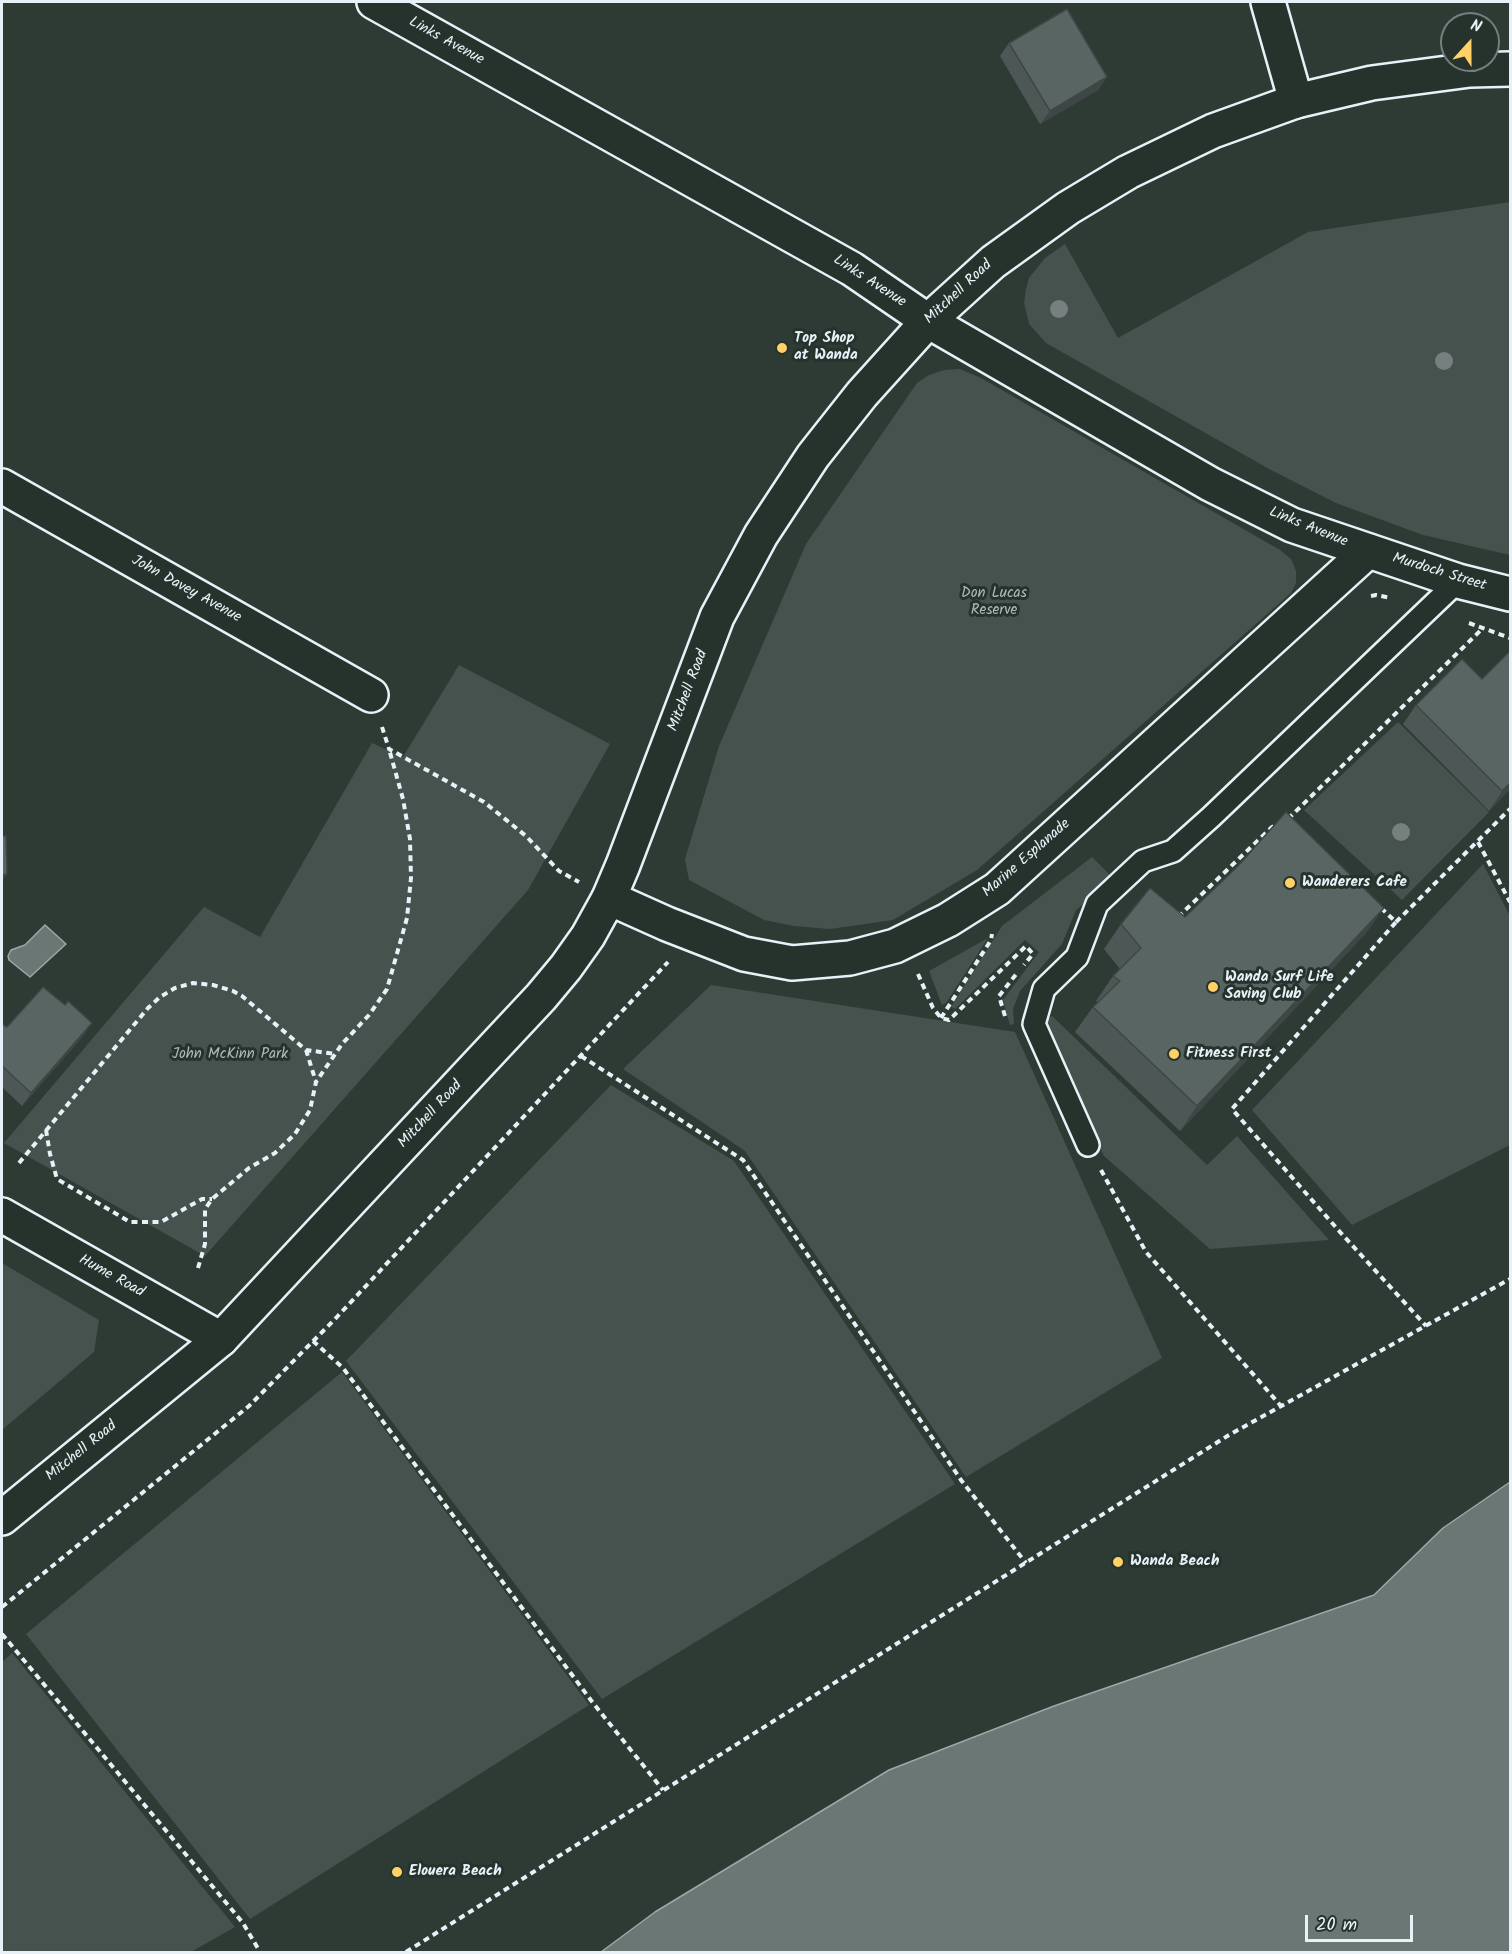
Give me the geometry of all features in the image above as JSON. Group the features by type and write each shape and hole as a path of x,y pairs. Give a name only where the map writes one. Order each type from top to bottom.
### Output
{"street":[{"name":"Links Avenue","path":"374,2 852,269 928,321 1210,484 1292,525 1368,551"},
{"path":"1268,2 1296,101"},
{"name":"Mitchell Road","path":"2,1518 221,1339 541,997 566,967 588,936 609,898 717,617 760,535 813,456 862,394 928,321 993,262 1068,208 1128,172 1213,131 1296,101 1372,83 1470,70 1510,69"},
{"name":"John Davey Avenue","path":"2,486 371,695"},
{"name":"Murdoch Street","path":"1368,551 1458,581 1510,594"},
{"name":"Marine Esplanade","path":"609,898 744,954 792,963 850,958 895,946 948,920 997,889 1368,551"},
{"name":"Hume Road","path":"2,1215 221,1339"}],"lane":[{"path":"1088,1145 1034,1024 1044,989 1077,957 1097,904 1143,861 1173,851 1212,817 1458,581"}],"path":[{"path":"1178,917 1272,827 1287,820 1483,628"},
{"path":"198,1268 205,1244 205,1209 212,1198 249,1168 275,1153 295,1134 310,1110 316,1082 335,1054 369,1015 387,989 407,918 411,878 410,839 403,799 371,695"},
{"path":"389,749 484,802 526,836 559,872 609,898"},
{"path":"1426,1326 1232,1109 1396,922 1510,809"},
{"path":"1478,842 1510,902"},
{"path":"1379,906 1396,922"},
{"path":"941,1018 991,939 994,929"},
{"path":"915,964 933,1008 941,1018 949,1020 1026,946 1033,954 999,996 1009,1029 1034,1024"},
{"path":"2,1607 249,1406 581,1056 665,963 670,961"},
{"path":"19,1163 148,1008 159,997 175,988 193,983 213,985 233,991 306,1050 335,1054"},
{"path":"306,1050 316,1082"},
{"path":"581,1056 743,1160 961,1480 1026,1563"},
{"path":"46,1129 57,1179 130,1222 160,1222 202,1199 212,1198"},
{"path":"1088,1145 1146,1252 1281,1406"},
{"path":"406,1953 1229,1435 1510,1279"},
{"path":"313,1341 343,1368 593,1703 663,1790"},
{"path":"2,1634 243,1923 260,1953"}],"green space":[{"path":"1510,202 1510,555 1423,535 1336,503 1271,470 1046,343 1029,324 1024,303 1029,278 1045,258 1065,244 1118,338 1308,232"},
{"name":"Don Lucas Reserve","path":"960,369 981,378 1280,550 1291,559 1296,571 1296,583 1291,593 977,870 893,920 830,929 794,926 764,920 689,880 685,859 719,746 806,544 917,383 929,375 944,370"},
{"name":"John McKinn Park","path":"459,665 610,744 528,890 205,1256 4,1143 204,907 260,937 372,743 403,757"},
{"path":"1398,722 1489,812 1402,900 1304,810"},
{"path":"1092,857 1113,878 1110,883 1076,910 1062,944 1020,991 1013,1009 1014,1024 1010,1025 1003,1000 1039,952 1025,940 955,1009 951,1007 1002,926"},
{"path":"1483,864 1510,916 1510,1145 1352,1225 1252,1110"},
{"path":"988,938 946,1003 942,1005 929,971"},
{"path":"711,985 1015,1032 1162,1358 966,1477 745,1151 623,1069"},
{"path":"1052,1016 1207,1165 1237,1136 1329,1240 1210,1249 1104,1156 1041,1024"},
{"path":"611,1085 734,1161 955,1484 602,1699 346,1361"},
{"path":"2,1263 99,1320 94,1352 2,1430"},
{"path":"342,1372 589,1705 250,1919 26,1634"},
{"path":"12,1653 235,1927 191,1952 2,1952 2,1662"}],"shaded area":[{"path":"45,925 66,944 30,977 9,960 8,956 11,950 25,945"},
{"path":"1510,1482 1510,1952 601,1952 655,1912 889,1770 1054,1706 1374,1595 1443,1528"}],"building":[{"path":"1067,9 1107,77 1050,111 1009,43"},
{"path":"1510,651 1510,783 1502,791 1416,705 1462,659 1482,679"},
{"name":"Wanda Surf Life Saving Club","path":"1286,812 1384,908 1197,1106 1093,1007 1120,981 1113,976 1141,948 1121,924 1150,888 1185,917 1238,866"},
{"path":"2,836 6,836 7,874 2,875"},
{"path":"43,987 65,1005 68,1001 92,1023 31,1093 2,1066 2,1024 7,1027"}],"place":[{"name":"Top Shop at Wanda","path":"782,348"},
{"name":"Wanderers Cafe","path":"1290,883"},
{"name":"Wanda Surf Life Saving Club","path":"1213,987"},
{"name":"Fitness First","path":"1174,1054"},
{"name":"Wanda Beach","path":"1118,1562"},
{"name":"Elouera Beach","path":"397,1872"}]}
